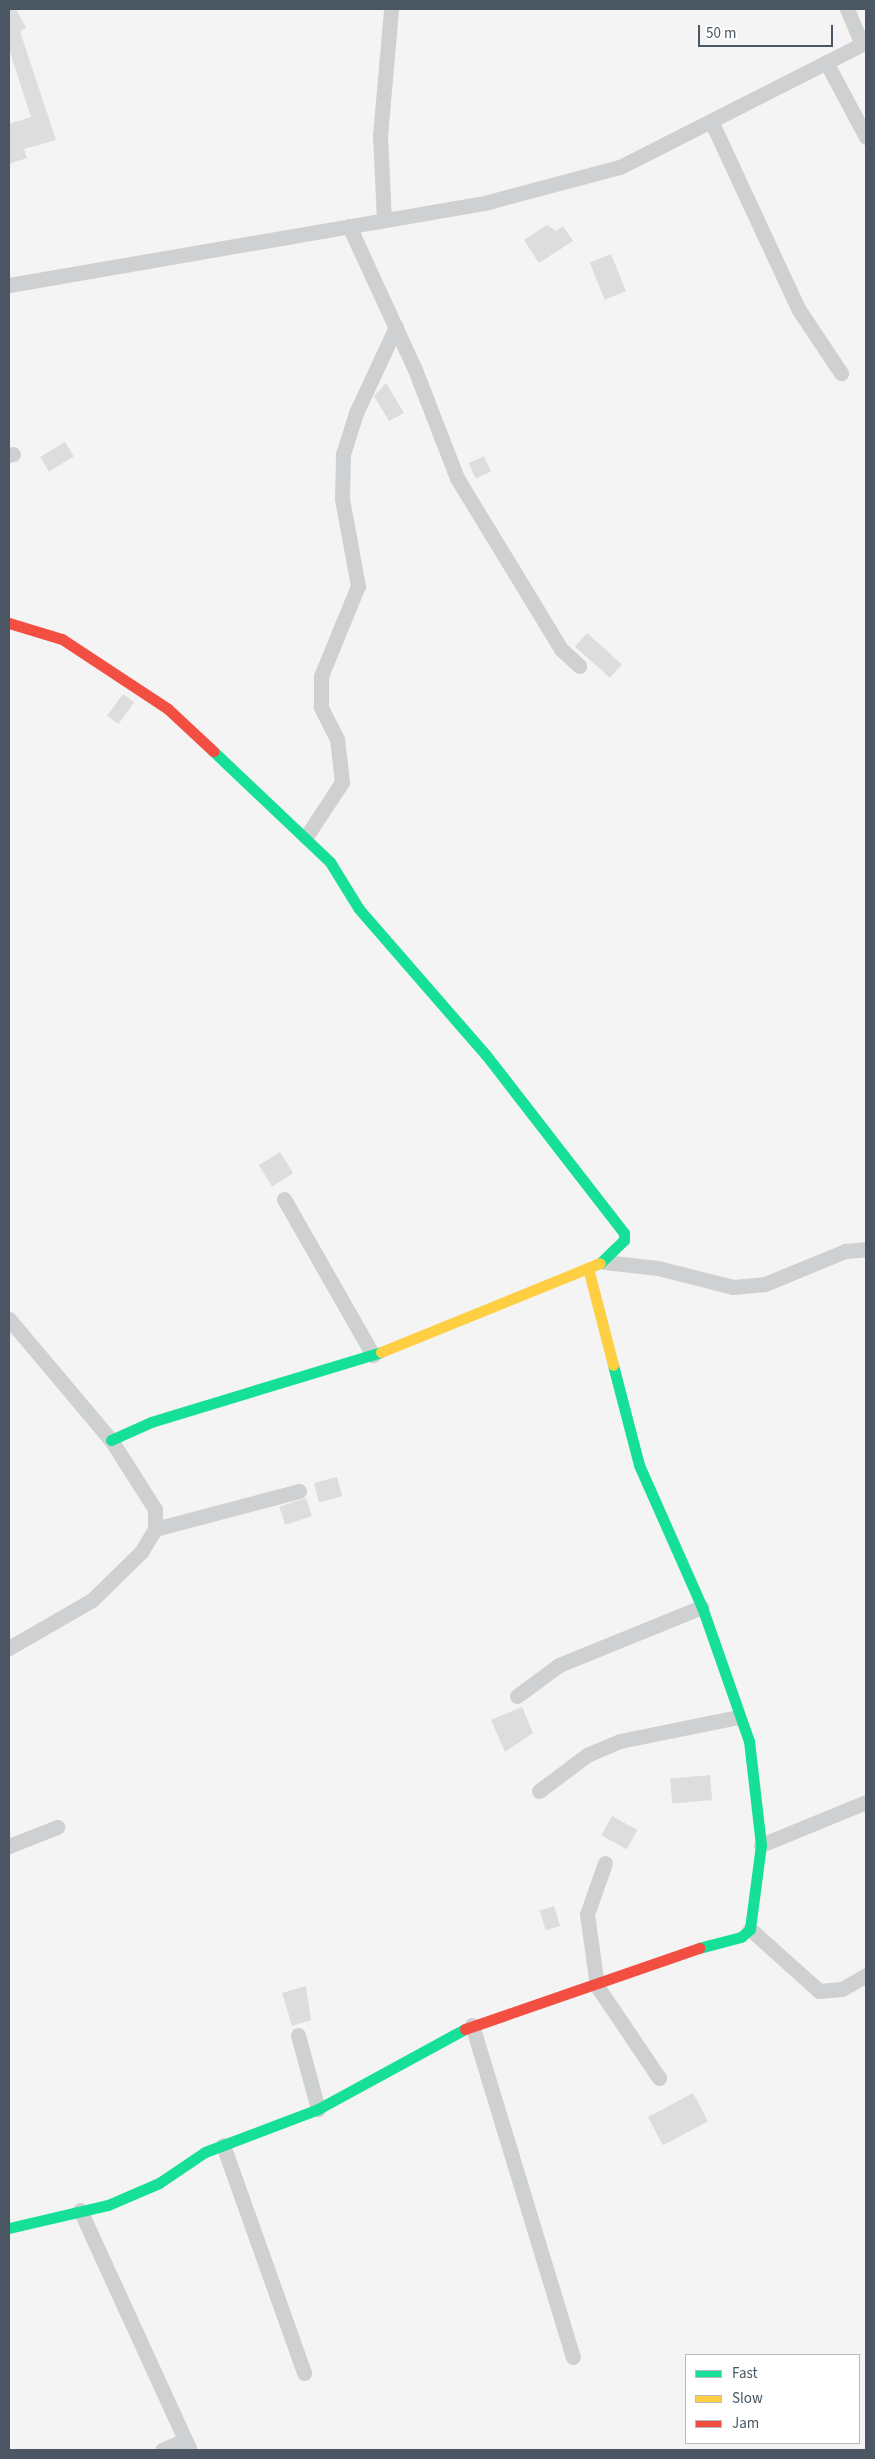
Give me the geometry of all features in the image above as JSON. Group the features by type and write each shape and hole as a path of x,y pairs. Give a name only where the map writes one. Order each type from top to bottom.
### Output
{"street":[{"path":"384,220 380,136 390,9"},
{"path":"9,285 488,202 620,167 712,123 864,43 847,9"},
{"path":"826,62 866,137"},
{"path":"712,123 799,310 841,373"},
{"path":"349,226 396,328 457,478 561,648 579,666"},
{"path":"306,837 342,782 337,739 321,707 321,676 358,586 342,498 343,454 356,413 396,328"},
{"path":"9,623 62,639 168,709 306,837 330,862 359,909 486,1055 621,1224 624,1240 604,1262"},
{"path":"284,1198 373,1355"},
{"path":"111,1440 151,1422 373,1355 604,1262 658,1268 733,1287 765,1284 845,1251 866,1249"},
{"path":"9,2228 108,2205 159,2183 223,2145 318,2109 472,2025 598,1986 683,1952 741,1937 750,1929 762,1845 749,1741 738,1717 702,1607 639,1465 588,1268"},
{"path":"9,1319 111,1440 155,1508 155,1529 141,1552 92,1600 9,1648"},
{"path":"155,1529 299,1492"},
{"path":"517,1696 559,1665 702,1607"},
{"path":"539,1791 587,1755 620,1741 738,1717"},
{"path":"762,1845 866,1802"},
{"path":"9,1846 57,1826"},
{"path":"605,1863 587,1914 598,1986 659,2078"},
{"path":"750,1929 819,1991 842,1990 866,1975"},
{"path":"472,2025 573,2357"},
{"path":"298,2035 318,2109"},
{"path":"223,2145 304,2373"},
{"path":"80,2210 187,2445 162,2450"}],"building":[{"path":"9,9 16,9 26,28 20,31 56,140 24,149 27,158 9,164 9,124 31,117 9,49"},
{"path":"547,225 556,231 563,226 573,241 539,263 524,240"},
{"path":"611,254 626,291 605,300 590,263"},
{"path":"386,383 404,413 389,421 374,396"},
{"path":"65,442 74,457 49,472 40,457"},
{"path":"484,456 491,471 476,479 469,463"},
{"path":"587,633 622,664 610,678 575,646"},
{"path":"123,694 134,702 118,724 107,716"},
{"path":"280,1152 293,1173 272,1186 259,1165"},
{"path":"337,1477 342,1496 319,1503 314,1483"},
{"path":"306,1498 312,1516 285,1525 279,1507"},
{"path":"522,1707 533,1733 505,1752 491,1720"},
{"path":"710,1775 712,1800 672,1803 670,1778"},
{"path":"612,1816 637,1830 627,1849 601,1835"},
{"path":"554,1906 560,1926 546,1930 540,1910"},
{"path":"306,1986 311,2020 292,2026 282,1993"},
{"path":"693,2093 708,2121 663,2145 648,2117"}],"traffic: fast":[{"path":"213,751 330,862 359,909 486,1055 624,1233 624,1240 600,1263"},
{"path":"111,1440 151,1422 381,1352"},
{"path":"613,1365 639,1465 702,1607 749,1741 761,1845 750,1929 741,1937 699,1948"},
{"path":"9,2228 108,2205 159,2183 205,2152 318,2109 465,2029"}],"traffic: slow":[{"path":"381,1352 600,1263"},
{"path":"588,1268 613,1365"}],"traffic: jam":[{"path":"9,623 62,639 168,709 213,751"},
{"path":"465,2029 699,1948"}]}
